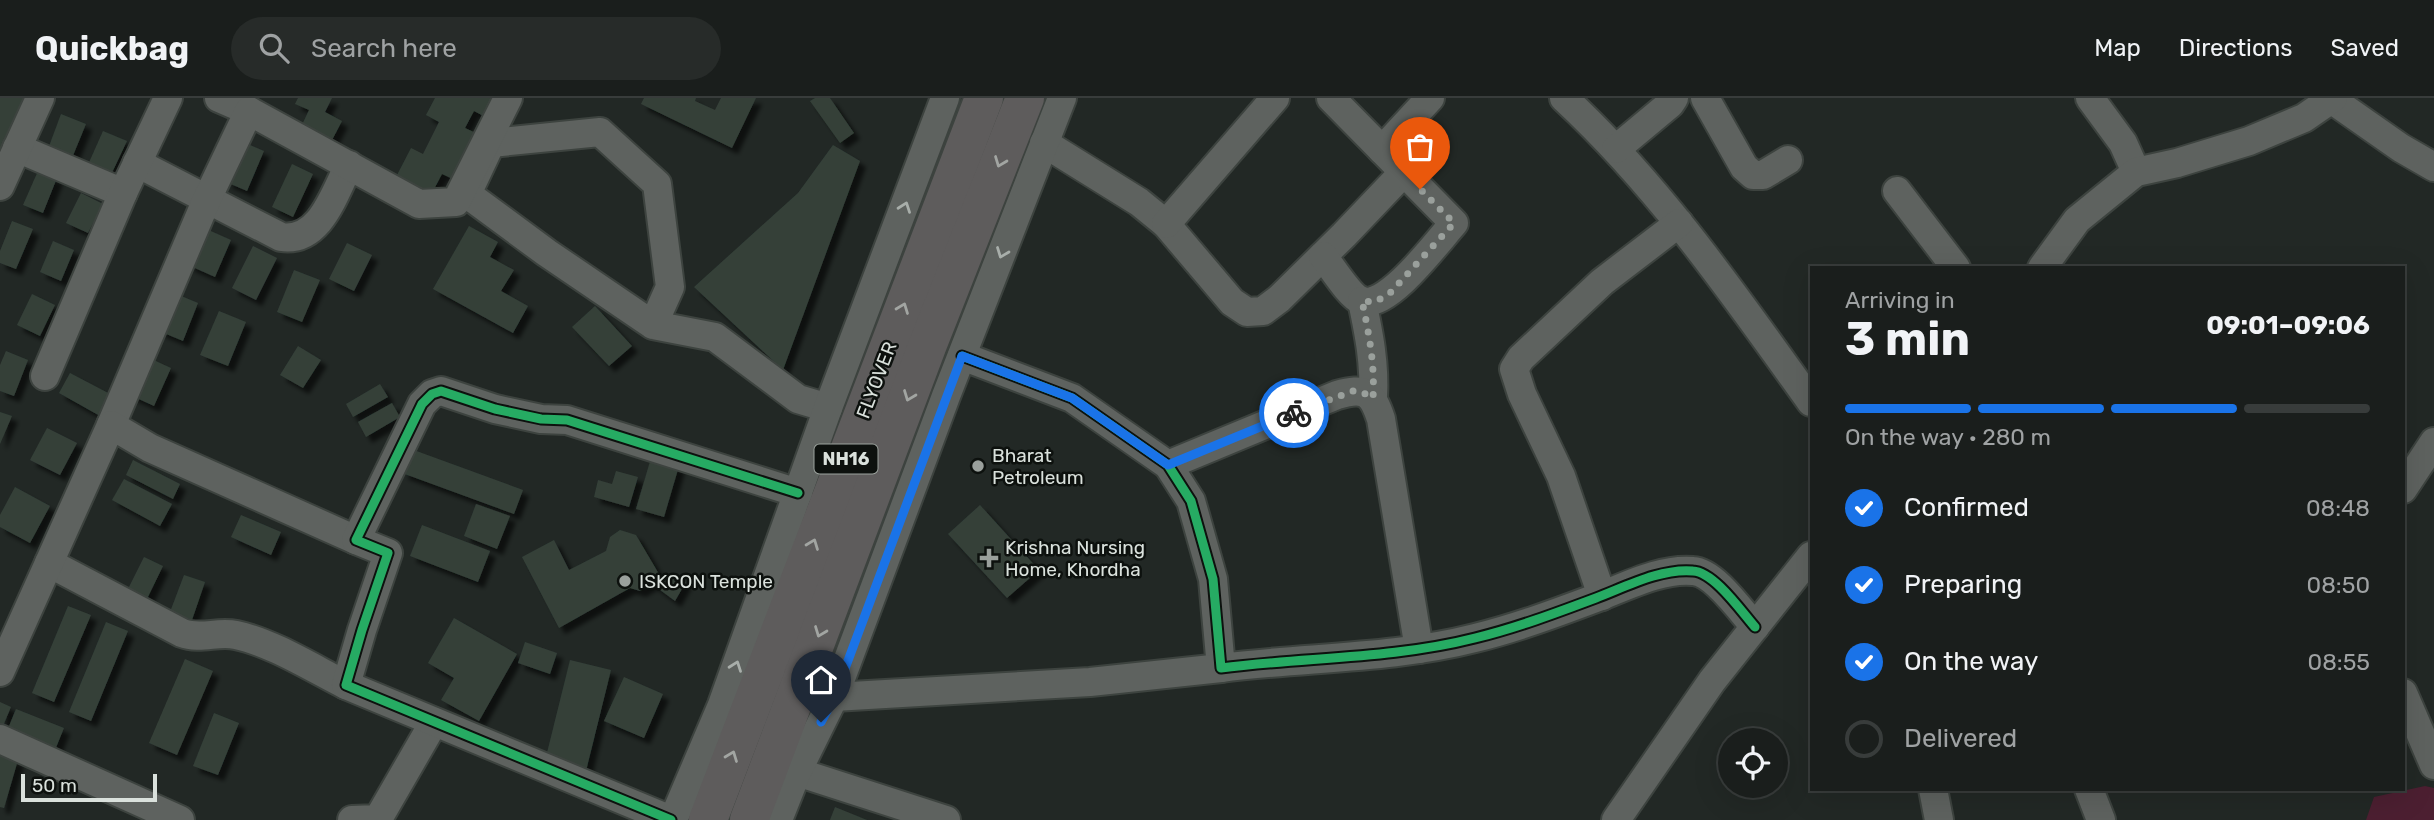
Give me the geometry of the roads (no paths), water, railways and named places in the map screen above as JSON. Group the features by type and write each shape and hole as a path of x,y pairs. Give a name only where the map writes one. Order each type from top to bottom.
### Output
{"highway":[{"name":"FLYOVER","path":"708,820 984,98"},
{"name":"FLYOVER","path":"750,820 928,344 1025,98"}],"street":[{"path":"0,186 40,98"},
{"path":"45,376 123,192 168,98"},
{"path":"219,98 249,111 419,204 456,202 508,98"},
{"path":"49,563 182,634 195,637 234,635 260,643 346,685 672,820 722,705 828,408 946,98"},
{"path":"778,820 797,772 834,698 1062,98"},
{"path":"1166,224 1275,98"},
{"path":"1323,256 1354,295 1362,301 1375,302 1390,293 1454,223 1331,98"},
{"path":"1382,150 1430,98"},
{"path":"1564,98 1616,149 1700,248 1810,401"},
{"path":"1616,149 1674,98"},
{"path":"1704,98 1744,167 1753,175 1763,174 1788,160"},
{"path":"2090,98 2123,143 2136,172"},
{"path":"2053,263 2077,220 2136,172 2177,163 2249,141 2304,118 2332,99 2400,148 2434,167"},
{"path":"0,672 111,425 207,199 249,111"},
{"path":"653,325 670,288 657,184 600,131 491,143 467,194 547,253 653,325 715,337 797,400 828,408"},
{"path":"1044,143 1139,202 1166,224 1232,302 1247,312 1263,311 1279,299 1404,172"},
{"path":"17,148 123,192"},
{"path":"137,163 281,237 300,237 313,229 349,165"},
{"path":"1897,191 1954,266"},
{"path":"1602,596 1561,476 1522,394 1514,369 1521,358 1602,282 1679,223"},
{"path":"1362,301 1375,373 1373,398 1381,419 1419,649"},
{"path":"962,356 1072,398 1168,465 1191,502 1213,579 1221,667"},
{"path":"356,540 422,404 432,394 441,391 495,409 541,419 567,420 798,493"},
{"path":"1168,465 1337,396 1360,391 1373,398"},
{"path":"111,425 150,449 388,553 346,685"},
{"path":"2405,486 2434,442"},
{"path":"1616,820 1712,681 1810,557"},
{"path":"834,698 1090,682 1419,649 1524,625 1671,573 1695,571 1713,580 1755,627"},
{"path":"2405,698 2434,765"},
{"path":"352,820 378,819 434,722"},
{"path":"0,739 180,820"},
{"path":"797,772 946,820"},
{"path":"1933,791 1939,820"},
{"path":"2090,791 2101,820"}],"place":[{"name":"Bharat Petroleum","path":"978,466"},
{"name":"Krishna Nursing Home, Khordha","path":"989,558"},
{"name":"ISKCON Temple","path":"625,581"}]}
